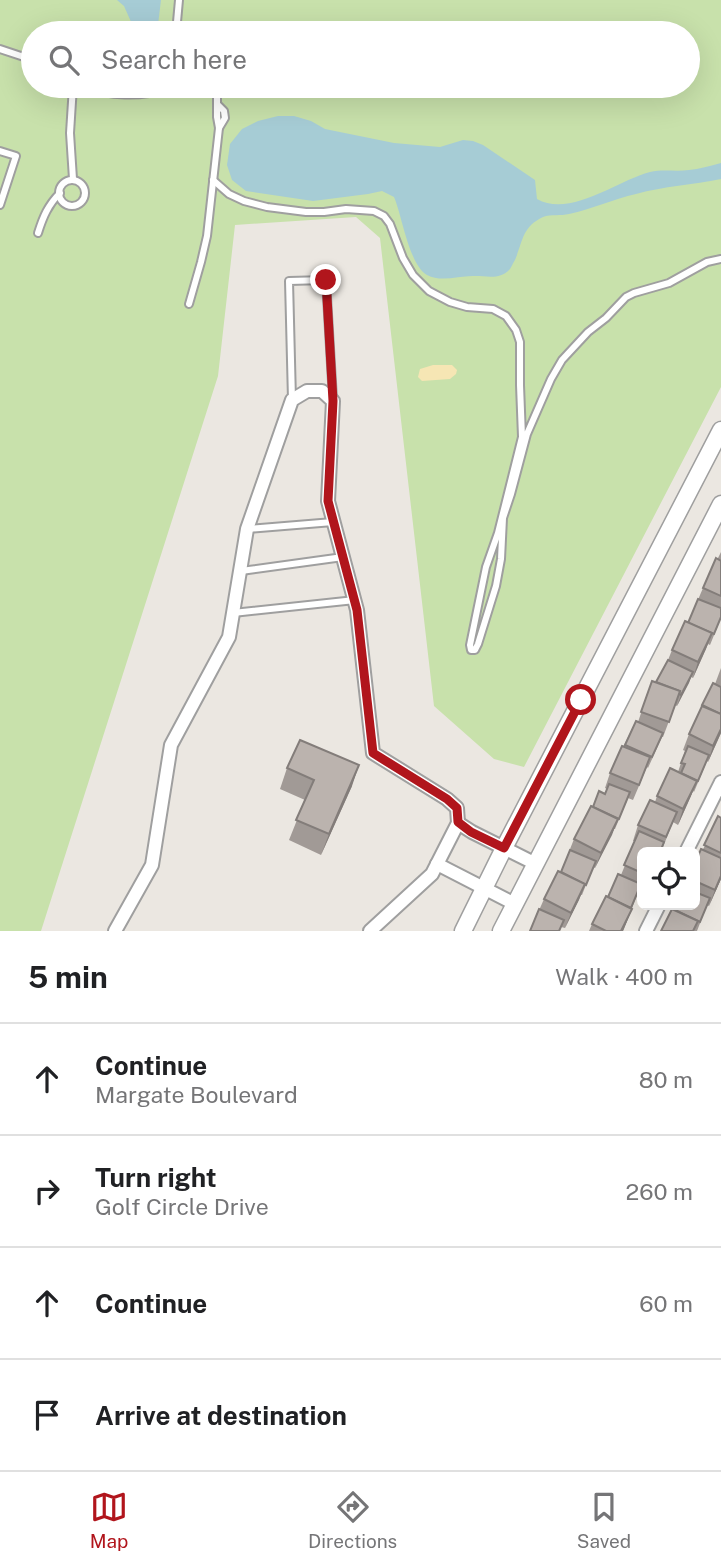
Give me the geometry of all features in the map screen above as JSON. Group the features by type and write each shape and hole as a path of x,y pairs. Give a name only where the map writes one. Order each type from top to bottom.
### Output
{"street":[{"path":"115,931 152,865 171,745 229,637 247,529 292,400 307,391 323,391 333,401 328,501 355,600 373,753 457,808 458,822 432,874 370,931"},
{"path":"463,931 721,430"},
{"path":"501,931 721,504"},
{"path":"688,847 721,782"},
{"path":"458,822 471,832 536,864"},
{"path":"437,864 515,904"},
{"path":"646,931 656,910"}],"lane":[{"path":"177,21 179,0"},
{"path":"0,49 21,56"},
{"path":"72,98 70,133 74,179"},
{"path":"189,304 207,236 219,128 225,118 218,98"},
{"path":"0,151 16,156 0,205"},
{"path":"74,179 82,183 86,191 83,200 76,205 67,205 60,198 60,189 65,182 74,179"},
{"path":"213,180 229,194 267,207 306,212 346,209 374,211 384,216 390,224 402,258 413,275 429,290 450,303 494,309 506,316 516,330 520,342 523,437 499,533 485,567 471,650 475,650 478,644 496,586 501,559 503,518 527,434 562,360 626,297 669,283 706,262 721,259"},
{"path":"38,233 43,217 60,193"},
{"path":"292,400 289,281 326,280 333,401"},
{"path":"247,529 333,522"},
{"path":"240,571 343,557"},
{"path":"233,612 355,600"}],"green space":[{"path":"0,0 721,0 721,387 524,767 494,759 434,706 380,238 356,217 235,225 218,376 41,931 0,931"}],"sand":[{"path":"433,365 452,365 457,370 456,374 450,379 422,381 418,377 420,369"}],"water":[{"path":"117,0 161,0 158,21 131,21 124,6"},
{"path":"278,116 294,116 325,129 394,143 440,147 463,140 473,141 535,180 537,199 550,204 578,201 655,171 693,170 721,163 721,179 647,191 566,215 543,217 527,230 515,260 502,275 439,278 427,275 415,261 394,197 382,191 313,201 246,191 232,180 227,165 230,144 242,129"}],"building":[{"path":"716,558 721,561 721,596 703,588"},
{"path":"698,599 721,608 721,617 714,634 688,623"},
{"path":"685,621 712,633 698,662 672,650"},
{"path":"668,660 693,672 681,695 680,691 656,682"},
{"path":"652,681 680,691 669,722 641,712"},
{"path":"713,683 721,687 721,714 702,705"},
{"path":"702,706 721,714 721,729 713,746 689,734"},
{"path":"636,721 663,733 652,757 625,745"},
{"path":"300,740 359,765 329,834 296,820 314,780 287,768"},
{"path":"622,746 650,757 639,785 610,773"},
{"path":"688,746 709,755 698,781 681,773 685,764 681,763"},
{"path":"670,768 697,781 683,809 657,796"},
{"path":"609,784 630,792 619,819 593,807 599,791 605,794"},
{"path":"650,800 677,812 666,837 638,825"},
{"path":"591,806 618,819 601,853 574,839"},
{"path":"718,816 721,818 721,853 704,845"},
{"path":"639,831 664,842 662,847 637,847 637,871 624,865"},
{"path":"701,849 721,858 721,876 715,890 700,883"},
{"path":"570,850 596,861 586,885 561,872"},
{"path":"558,871 585,884 571,913 544,899"},
{"path":"618,874 637,882 637,894 631,908 608,897"},
{"path":"700,894 710,898 700,922 675,910 700,910"},
{"path":"606,896 632,909 621,931 606,931 592,924"},
{"path":"539,909 564,920 559,931 530,931"},
{"path":"672,910 698,921 693,931 661,931"}],"route":[{"path":"326,280 333,401 328,501 357,610 373,753 447,799 457,808 458,822 471,832 504,848 581,700"}]}
